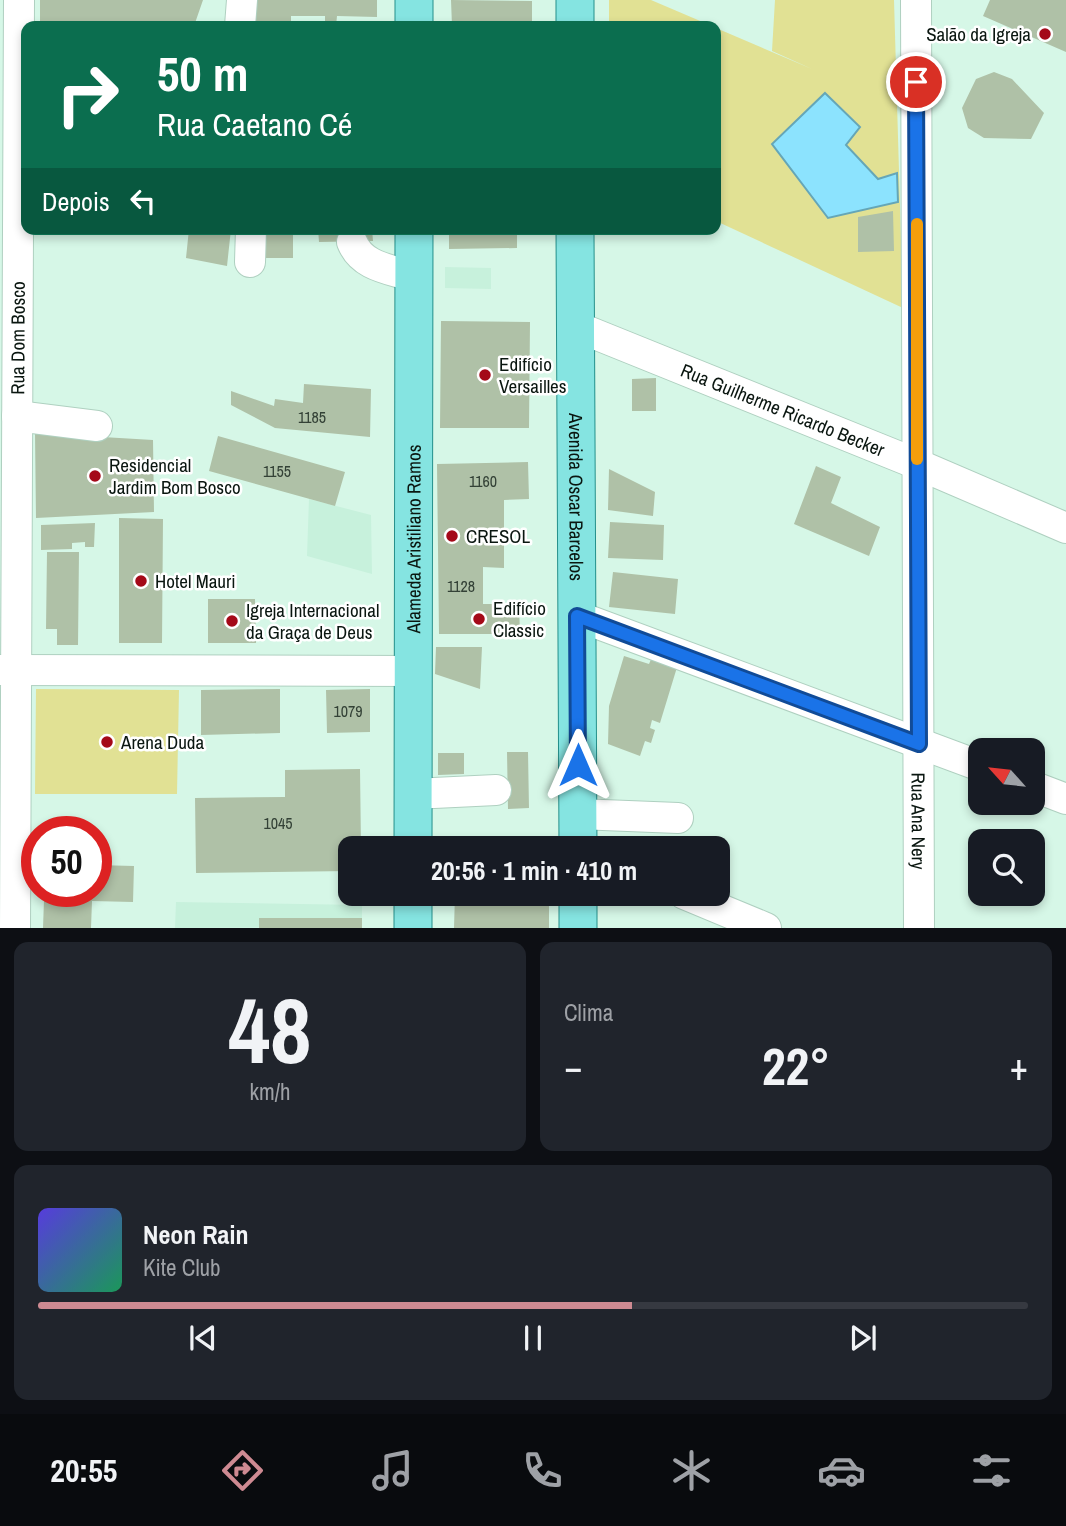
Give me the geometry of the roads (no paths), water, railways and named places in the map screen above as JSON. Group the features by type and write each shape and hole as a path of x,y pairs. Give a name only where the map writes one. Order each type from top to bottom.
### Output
{"main road":[{"path":"414,0 414,21"},
{"path":"575,0 575,21"},
{"name":"Alameda Aristiliano Ramos","path":"413,836 414,235"},
{"name":"Avenida Oscar Barcelos","path":"575,235 578,831"},
{"path":"412,928 413,906"},
{"path":"578,906 578,928"}],"street":[{"name":"Rua Dom Bosco","path":"15,928 8,671 11,430 9,187 19,0"},
{"path":"240,21 242,0"},
{"name":"Rua Ana Nery","path":"916,0 919,928"},
{"path":"250,262 251,235"},
{"path":"352,242 357,255 365,260 414,277"},
{"name":"Rua Guilherme Ricardo Becker","path":"575,326 917,464 1066,528"},
{"path":"11,430 97,426"},
{"path":"577,616 968,762"},
{"path":"8,671 413,671"},
{"path":"413,794 496,790"},
{"path":"1045,791 1066,799"},
{"path":"578,831 678,818"},
{"path":"713,906 766,928"}],"water":[{"path":"825,93 860,127 846,145 878,179 897,173 898,202 828,218 772,144"}],"place":[{"name":"Salão da Igreja","path":"1045,34"},
{"name":"Edifício Versailles","path":"485,375"},
{"name":"Residencial Jardim Bom Bosco","path":"95,476"},
{"name":"CRESOL","path":"452,536"},
{"name":"Hotel Mauri","path":"141,581"},
{"name":"Edifício Classic","path":"479,619"},
{"name":"Igreja Internacional da Graça de Deus","path":"232,621"},
{"name":"Arena Duda","path":"107,742"}]}
